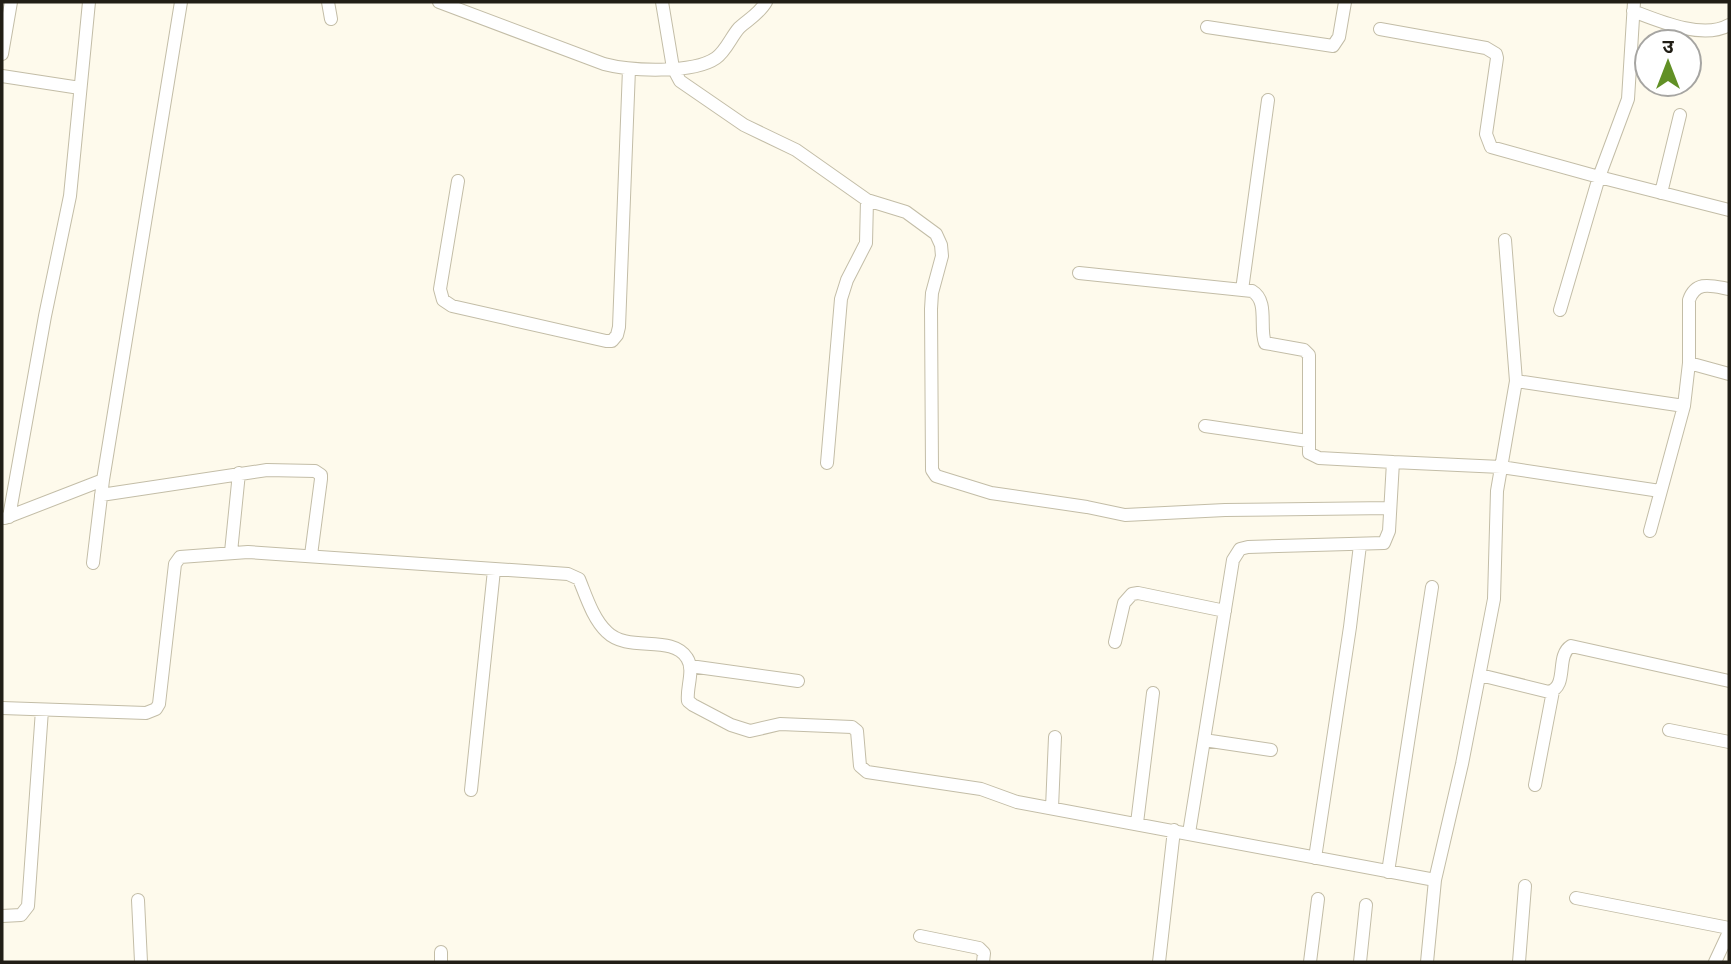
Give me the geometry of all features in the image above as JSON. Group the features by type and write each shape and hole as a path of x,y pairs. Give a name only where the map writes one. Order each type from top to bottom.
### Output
{"street":[{"path":"2,54 11,2"},
{"path":"5,518 70,196 89,2"},
{"path":"93,564 103,480 181,2"},
{"path":"328,2 331,19"},
{"path":"439,2 604,64 629,69 704,64 717,57 737,30 763,8 766,2"},
{"path":"662,2 673,68 680,81 744,125 796,150 867,200 915,216 936,234 942,256 932,293 931,309 932,470 936,476 991,493 1125,515 1224,510 1390,508"},
{"path":"1207,27 1333,46 1338,43 1345,2"},
{"path":"1560,310 1599,177 1628,99 1633,6 1676,27 1719,30 1729,25"},
{"path":"1380,29 1492,51 1497,58 1486,134 1491,147 1729,210"},
{"path":"458,181 440,289 443,300 452,306 612,341 619,327 629,69"},
{"path":"2,76 79,88"},
{"path":"1242,290 1268,100"},
{"path":"1661,193 1680,115"},
{"path":"827,463 841,299 847,280 866,243 867,200"},
{"path":"1427,962 1435,880 1462,764 1494,599 1497,491 1516,381 1505,240"},
{"path":"1079,273 1252,291 1260,297 1265,343 1304,351 1309,355 1309,453 1319,458 1501,467 1660,492"},
{"path":"1650,531 1684,406 1689,363 1691,293 1696,287 1704,285 1729,289"},
{"path":"1689,363 1729,374"},
{"path":"1516,381 1684,406"},
{"path":"1205,426 1308,441"},
{"path":"1189,833 1233,560 1240,550 1248,547 1360,545 1384,542 1388,537 1393,462"},
{"path":"101,495 165,487 240,473 283,469 319,472 321,479 311,555"},
{"path":"231,552 240,473"},
{"path":"5,518 103,480"},
{"path":"1315,858 1360,545"},
{"path":"2,708 146,713 156,709 159,704 176,560 180,557 231,552 311,555 575,576 608,633 627,642 668,646 686,656 690,666 688,701 743,729 758,730 780,724 852,727 857,731 860,766 867,772 981,789 1017,802 1435,880"},
{"path":"471,790 494,570"},
{"path":"1388,872 1432,587"},
{"path":"1115,642 1124,603 1132,594 1225,611"},
{"path":"1535,785 1553,691 1558,685 1564,652 1571,646 1729,681"},
{"path":"690,666 797,681"},
{"path":"1480,675 1553,691"},
{"path":"1137,823 1153,693"},
{"path":"2,916 22,915 28,906 42,710"},
{"path":"1670,730 1729,742"},
{"path":"1052,808 1055,737"},
{"path":"1204,740 1270,750"},
{"path":"1159,962 1174,830"},
{"path":"1519,962 1525,886"},
{"path":"1576,898 1729,930 1715,962"},
{"path":"1310,962 1318,899"},
{"path":"138,900 141,962"},
{"path":"1360,962 1366,905"},
{"path":"920,936 979,947 984,953 983,962"}]}
